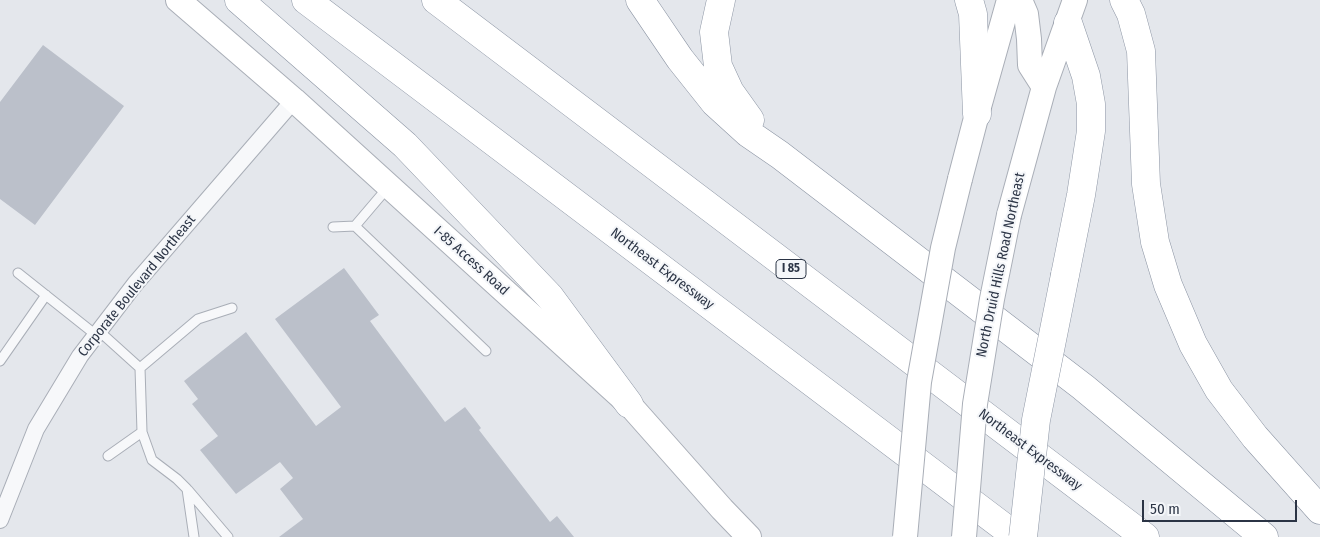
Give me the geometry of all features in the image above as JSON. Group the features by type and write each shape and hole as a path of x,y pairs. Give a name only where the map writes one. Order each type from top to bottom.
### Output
{"highway":[{"path":"239,0 405,145 543,289 629,404"},
{"name":"Northeast Expressway","path":"306,0 1017,537"},
{"name":"Northeast Expressway","path":"436,0 1145,537"},
{"path":"640,0 680,59 715,103 748,133 780,155 1083,387 1264,537"},
{"path":"721,0 714,32 718,66 730,92 751,122 780,155"},
{"path":"969,0 973,14 977,114"},
{"path":"1124,0 1131,14 1141,50 1146,184 1155,242 1168,285 1194,344 1219,390 1255,437 1320,510"},
{"path":"1023,537 1036,420 1092,132 1091,104 1086,76 1068,8"}],"main road":[{"name":"I-85 Access Road","path":"178,0 331,133 629,404 722,510 749,537"},
{"path":"906,537 920,382 943,248 977,114 1009,0"},
{"path":"1020,0 1026,14 1030,65 1044,87"},
{"name":"North Druid Hills Road Northeast","path":"964,537 975,404 992,299 1009,214 1068,8"},
{"path":"331,133 364,157 512,286 523,291 543,289"},
{"path":"722,510 740,537"}],"street":[{"name":"Corporate Boulevard Northeast","path":"0,520 36,429 80,356 135,284 294,100"}],"lane":[{"path":"355,226 389,186"},
{"path":"333,227 355,226 486,351"},
{"path":"18,273 140,368 142,432 152,460 187,489 228,537"},
{"path":"0,361 46,295"},
{"path":"140,368 198,319 232,308"},
{"path":"108,456 142,432"},
{"path":"187,489 194,537"}],"building":[{"path":"43,45 124,106 35,225 0,199 0,102"},
{"path":"344,268 379,315 370,321 445,422 465,407 481,428 479,430 550,522 557,516 574,537 279,537 303,519 280,489 293,478 280,462 236,494 200,450 218,436 192,404 198,399 184,381 246,332 316,426 341,407 275,319"}]}
